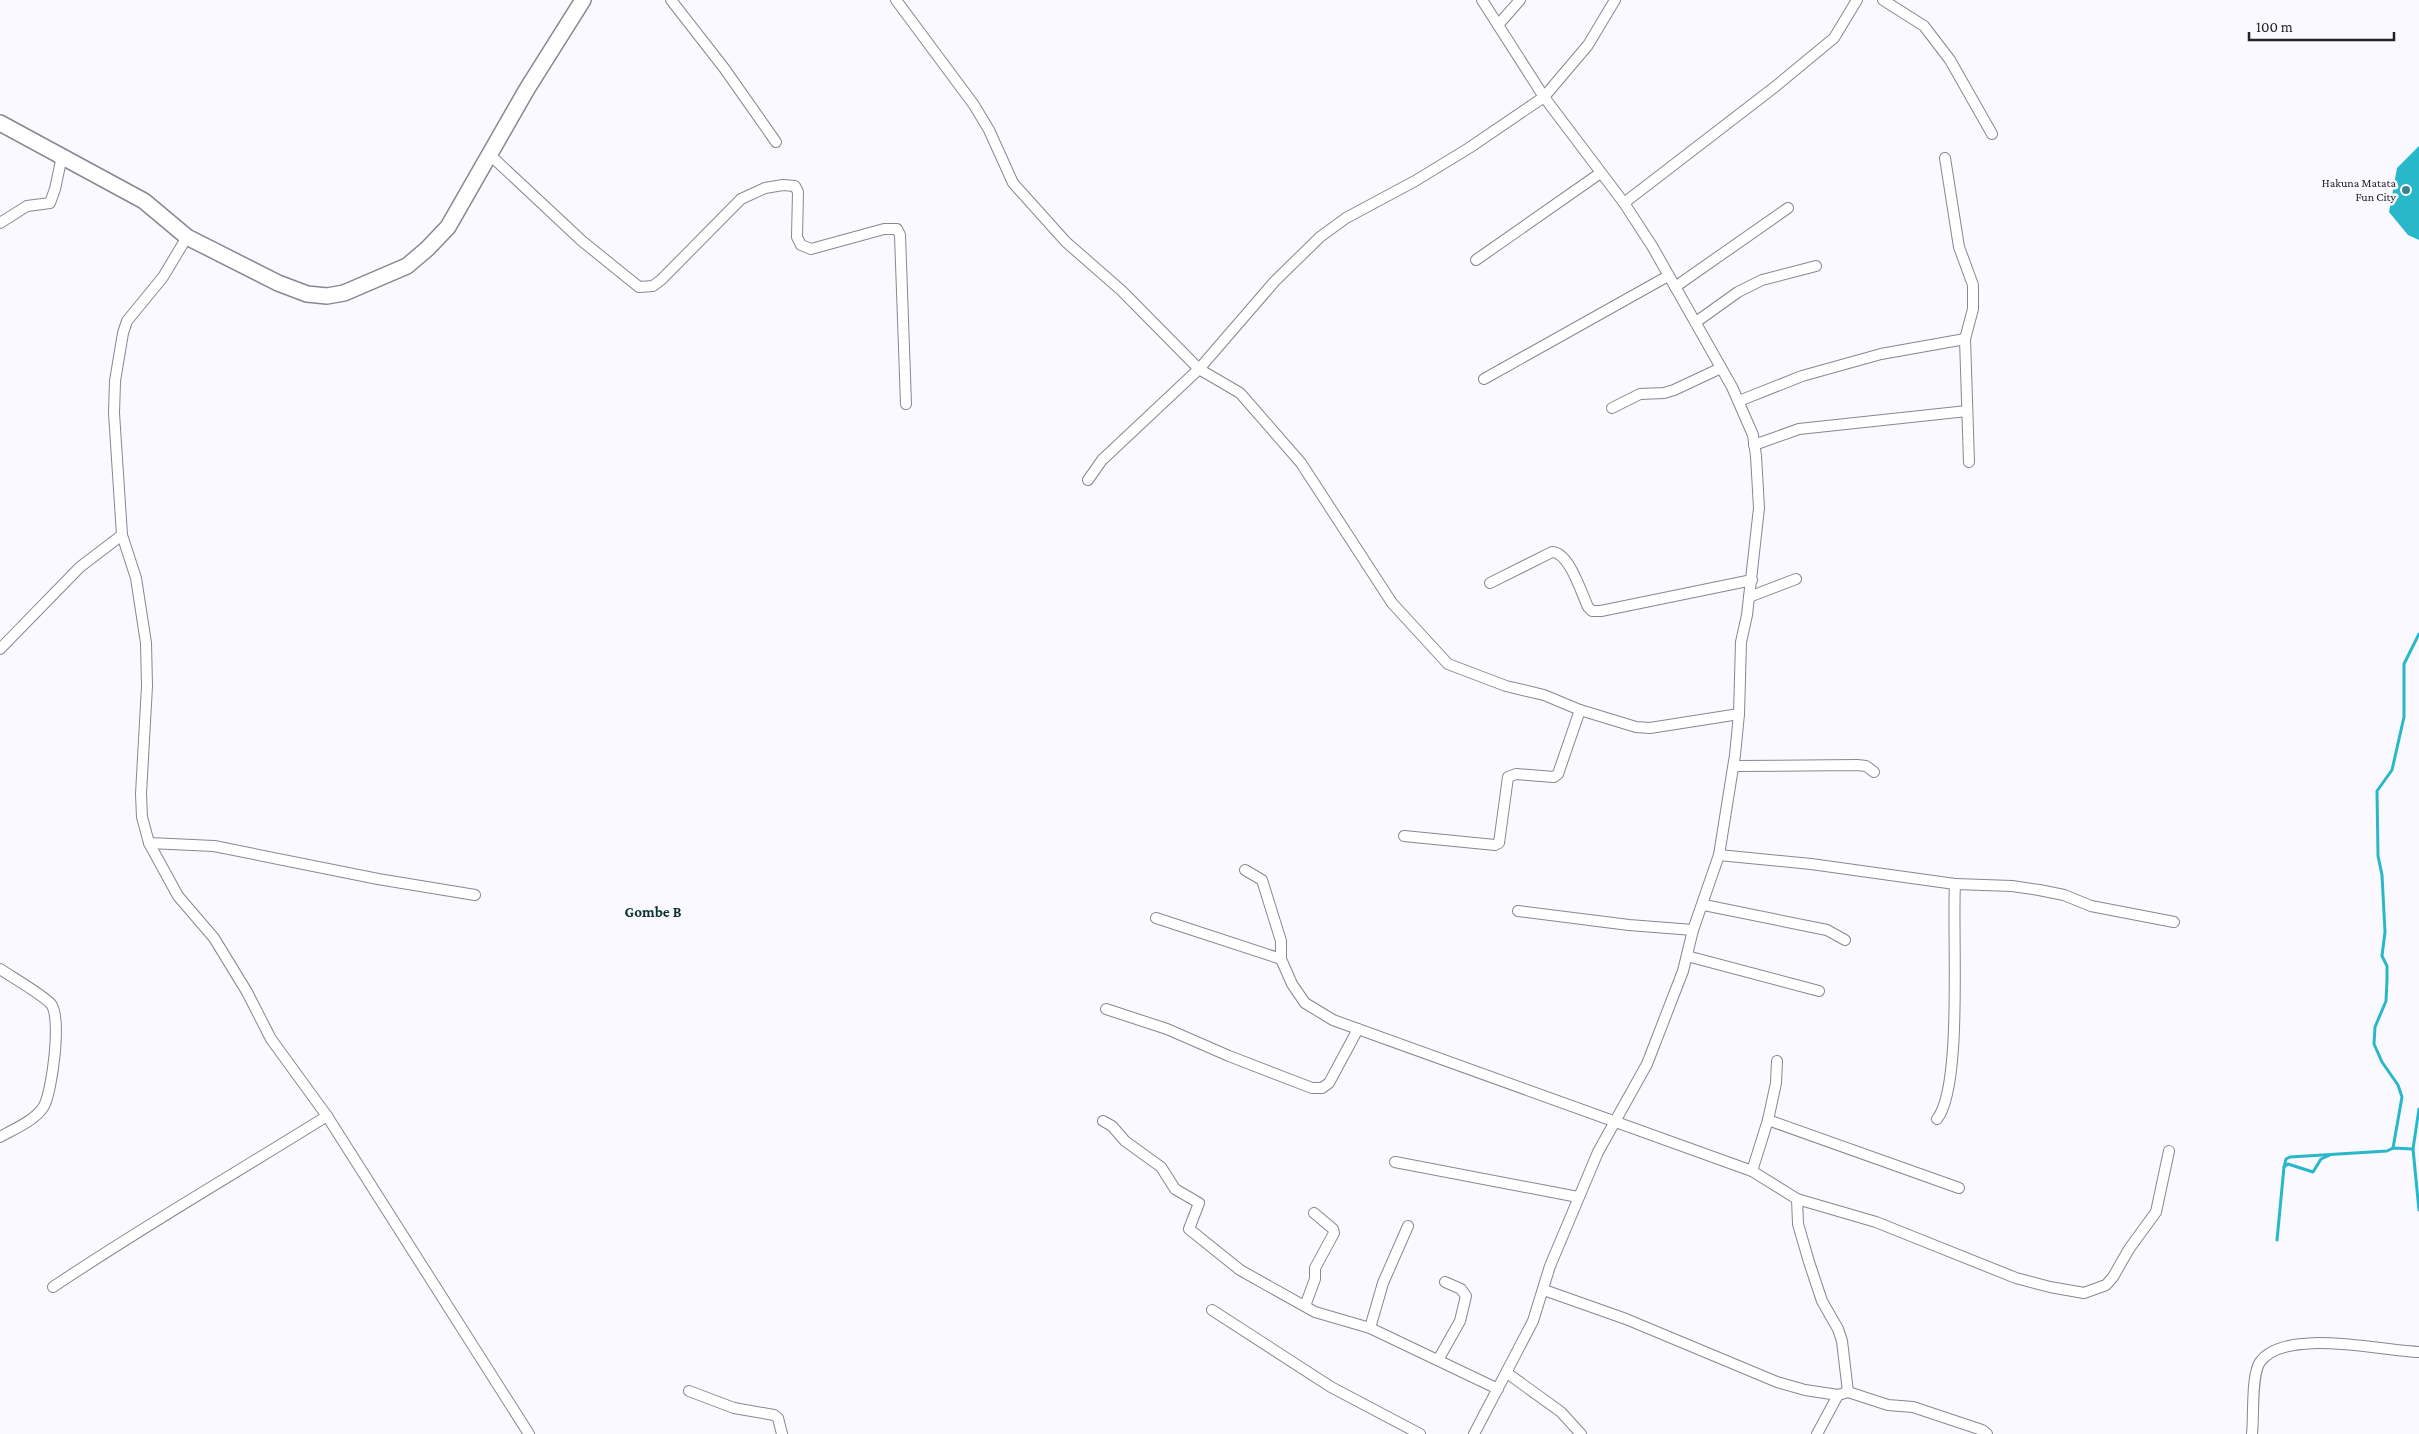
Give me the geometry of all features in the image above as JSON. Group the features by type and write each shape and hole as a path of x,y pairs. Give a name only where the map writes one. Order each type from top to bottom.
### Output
{"street":[{"path":"0,123 144,201 187,238 278,283 307,294 327,296 344,294 407,266 448,227 489,154 582,0"},
{"path":"671,0 724,68 776,142"},
{"path":"896,0 974,105 1013,184 1066,242 1122,291 1200,369 1240,393 1300,463 1392,603 1448,664 1506,686 1544,695 1580,710 1636,727 1650,728 1740,714"},
{"path":"1474,1434 1533,1321 1550,1266 1598,1152 1647,1064 1683,971 1693,930 1704,905 1720,855 1740,714 1741,642 1752,580 1759,508 1754,445 1746,416 1696,322 1652,246 1624,203 1599,174 1544,97 1482,0"},
{"path":"1498,26 1520,0"},
{"path":"1088,480 1102,460 1200,369 1276,281 1320,238 1346,218 1415,181 1469,148 1544,97 1588,44 1615,0"},
{"path":"1624,203 1776,86 1834,38 1857,0"},
{"path":"1883,0 1924,26 1950,60 1992,134"},
{"path":"489,154 582,242 639,287 653,286 661,280 741,199 765,188 783,185 795,186 798,192 797,237 801,245 811,248 884,229 896,229 900,235 906,404"},
{"path":"0,223 27,206 50,203 62,156"},
{"path":"1945,158 1959,247 1973,285 1973,309 1964,339 1969,462"},
{"path":"1476,260 1599,174"},
{"path":"1675,287 1788,208"},
{"path":"187,238 163,277 127,321 123,333 115,381 114,413 122,535 136,578 146,643 148,686 140,794 142,817 149,843 178,896 219,946 247,992 270,1039 327,1116 528,1434"},
{"path":"1696,322 1738,292 1762,280 1816,266"},
{"path":"1484,379 1668,276"},
{"path":"1738,401 1802,376 1872,357 1964,339"},
{"path":"1612,408 1640,394 1664,393 1674,390 1721,368"},
{"path":"1754,445 1799,429 1968,411"},
{"path":"0,649 80,567 122,535"},
{"path":"1490,583 1552,552 1557,552 1565,558 1588,607 1592,611 1601,611 1752,580"},
{"path":"1749,596 1796,579"},
{"path":"1404,836 1495,845 1499,843 1508,777 1516,774 1554,777 1558,774 1580,710"},
{"path":"1734,766 1866,766 1874,772"},
{"path":"149,843 214,846 378,879 475,895"},
{"path":"1720,855 1811,864 1956,884 2012,886 2064,895 2092,906 2174,922"},
{"path":"1245,870 1262,880 1282,941 1281,960 1292,984 1305,1002 1333,1020 1752,1172 1797,1199 1876,1222 2016,1278 2084,1293 2106,1285 2156,1212 2169,1151"},
{"path":"1937,1120 1948,1093 1953,1058 1956,884"},
{"path":"1704,905 1827,930 1845,940"},
{"path":"1518,911 1629,926 1693,930"},
{"path":"1156,918 1281,960"},
{"path":"1687,956 1819,991"},
{"path":"0,970 51,1004 55,1016 56,1052 43,1108 24,1124 0,1137"},
{"path":"1106,1009 1167,1029 1229,1056 1312,1088 1322,1088 1330,1083 1358,1029"},
{"path":"1752,1172 1768,1120 1776,1083 1777,1061"},
{"path":"53,1287 106,1252 327,1116"},
{"path":"1768,1120 1959,1188"},
{"path":"1103,1121 1112,1126 1125,1141 1162,1167 1175,1189 1199,1203 1189,1229 1240,1270 1305,1306 1332,1318 1370,1328 1498,1389"},
{"path":"1395,1162 1578,1198"},
{"path":"1797,1199 1798,1224 1809,1262 1822,1301 1838,1328 1842,1341 1843,1393 1817,1434"},
{"path":"1305,1306 1315,1279 1315,1268 1334,1233 1333,1229 1314,1213"},
{"path":"1370,1328 1383,1283 1408,1226"},
{"path":"1438,1360 1460,1321 1466,1296 1461,1289 1445,1282"},
{"path":"1544,1290 1626,1319 1777,1382 1805,1390 1843,1393 1888,1405 1913,1407 1982,1430 1987,1434"},
{"path":"1212,1310 1331,1386 1420,1434"},
{"path":"2252,1434 2256,1379 2260,1363 2273,1352 2306,1343 2327,1342 2419,1352"},
{"path":"1507,1373 1560,1412 1582,1434"},
{"path":"689,1391 734,1408 774,1415 778,1418 782,1434"}],"water":[{"name":"Hakuna Matata Fun City","path":"2419,146 2419,240 2408,235 2389,212 2397,168"}],"waterway":[{"path":"2393,1148 2402,1097 2398,1085 2382,1062 2374,1044 2375,1027 2386,1001 2387,980 2387,966 2382,956 2385,932 2382,875 2378,856 2377,791 2392,770 2404,717 2404,664 2419,634"},
{"path":"2419,1109 2413,1149 2419,1210"},
{"path":"2284,1167 2286,1159 2290,1157 2387,1151 2393,1148 2413,1149"},
{"path":"2277,1240 2284,1167 2288,1164 2313,1172 2321,1159 2330,1155"}],"place":[{"name":"Hakuna Matata Fun City","path":"2406,190"}],"district":[{"name":"Gombe B","path":"653,912"}]}
